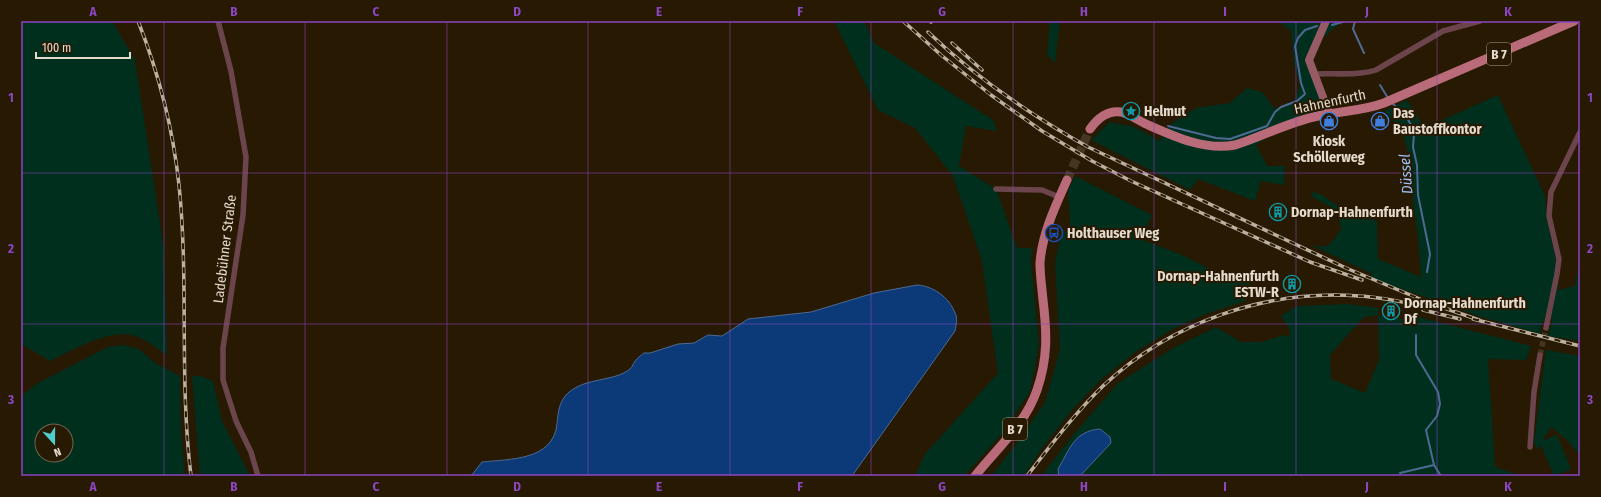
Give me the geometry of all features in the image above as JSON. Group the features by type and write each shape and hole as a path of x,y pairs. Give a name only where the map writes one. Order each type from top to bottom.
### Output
{"main road":[{"name":"Hahnenfurth","path":"1090,129 1098,119 1109,113 1121,112 1176,137 1214,146 1227,146 1244,142 1292,123 1330,114 1369,109 1399,98 1574,21"},
{"name":"B 7","path":"975,476 1018,426 1037,392 1042,374 1047,344 1040,278 1040,263 1044,238 1067,180"}],"street":[{"name":"Ladebühner Straße","path":"218,21 230,71 246,157 243,215 223,348 223,380 236,422 251,452 258,476"},
{"path":"1326,21 1309,60 1330,114"},
{"path":"1315,74 1368,72 1376,70 1444,31 1480,21"},
{"path":"1546,328 1558,274 1558,259 1549,216 1551,192 1580,132"},
{"path":"996,189 1042,190 1060,197"},
{"path":"1530,447 1534,392 1540,355"}],"green space":[{"path":"21,21 112,21 135,60 164,250 167,355 142,339 127,334 105,337 93,341 50,361 21,344"},
{"path":"834,21 864,21 874,43 993,120 997,131 966,126 959,166 996,189 1017,248 1032,248 1031,263 1039,345 1030,392 1001,435 964,476 915,476 925,454 998,373 982,261 953,176 915,128 878,110"},
{"path":"1050,21 1060,21 1055,63 1047,55"},
{"path":"1278,21 1343,21 1320,40 1310,66 1326,112 1286,124 1256,145 1267,166 1285,166 1284,185 1261,181 1255,201 1198,179 1190,190 1091,140 1110,122 1134,127 1160,141 1172,123 1196,108 1230,103 1247,88 1262,92 1275,109 1294,101 1300,85 1294,64 1291,31"},
{"path":"1498,95 1545,196 1547,219 1556,259 1558,290 1575,286 1580,255 1580,341 1548,336 1553,318 1542,322 1540,334 1478,316 1371,278 1372,274 1309,244 1321,247 1328,245 1341,229 1339,217 1329,206 1311,196 1313,192 1320,194 1346,211 1377,221 1378,259 1421,277 1410,161 1402,130 1384,111 1407,100 1425,128"},
{"path":"1075,176 1152,215 1142,240 1180,254 1220,274 1250,284 1245,301 1203,315 1171,330 1134,353 1102,379 1071,411 1043,447 1024,476 991,476 1021,438 1045,402 1060,350 1055,263 1062,230 1071,236 1068,191"},
{"path":"1347,304 1379,308 1378,315 1402,319 1403,313 1531,346 1526,360 1488,359 1495,467 1522,476 1041,476 1073,435 1118,383 1175,347 1216,327 1241,342 1262,342 1283,335 1290,337 1289,328 1281,316 1297,306","holes":["1378,315 1379,360 1365,393 1331,379 1330,355 1364,317"]},
{"path":"123,345 139,349 155,363 180,376 181,432 185,476 21,476 21,396 38,383 108,347"},
{"path":"1546,350 1580,356 1580,456 1568,441 1551,427 1543,440 1557,435 1571,469 1554,476 1541,445 1537,450 1534,442"},
{"path":"192,376 200,376 213,381 222,421 250,476 200,476"}],"water":[{"path":"917,285 934,290 945,297 956,315 955,331 852,476 471,476 482,462 528,456 539,451 547,445 554,436 560,407 568,393 583,384 623,373 630,369 636,360 644,353 650,353 678,344 694,343 708,335 722,336 748,319 811,312 874,293"},
{"path":"1100,429 1110,437 1111,443 1080,476 1059,476 1058,469 1078,437 1091,430"}],"waterway":[{"path":"1332,25 1346,21"},
{"name":"Düssel","path":"1355,21 1353,29 1364,53"},
{"path":"1168,126 1216,138 1230,139 1267,126 1275,112 1281,107 1297,101 1305,94 1301,83 1295,46 1298,38 1305,30 1317,26"},
{"name":"Düssel","path":"1380,85 1388,98"},
{"name":"Düssel","path":"1392,103 1406,116 1414,134 1413,147 1417,165 1418,195 1430,254 1427,272"},
{"name":"Düssel","path":"1416,335 1416,355 1438,392 1440,404 1437,416 1426,430 1434,465 1441,476"},
{"path":"1400,473 1434,465"}],"tunnel":[{"path":"1067,180 1090,129"},
{"path":"1540,355 1546,328"}],"railway":[{"path":"138,21 159,81 169,122 179,185 182,221 185,403 191,476"},
{"path":"903,21 941,55 991,95 1042,131 1092,161 1131,181 1310,262 1362,280"},
{"path":"928,32 984,80 1046,122 1088,147 1346,268 1427,302 1479,320"},
{"path":"952,43 982,70"},
{"path":"1027,476 1054,441 1093,396 1130,363 1159,344 1222,314 1290,298 1324,295 1359,296 1395,300 1431,308"},
{"path":"1423,310 1460,319"},
{"path":"1473,319 1580,346"}],"place":[{"name":"Helmut","path":"1131,111"},
{"name":"Kiosk Schöllerweg","path":"1329,121"},
{"name":"Das Baustoffkontor","path":"1380,121"},
{"name":"Dornap-Hahnenfurth","path":"1278,212"},
{"name":"Holthauser Weg","path":"1054,233"},
{"name":"Dornap-Hahnenfurth ESTW-R","path":"1292,284"},
{"name":"Dornap-Hahnenfurth Df","path":"1391,311"}]}
